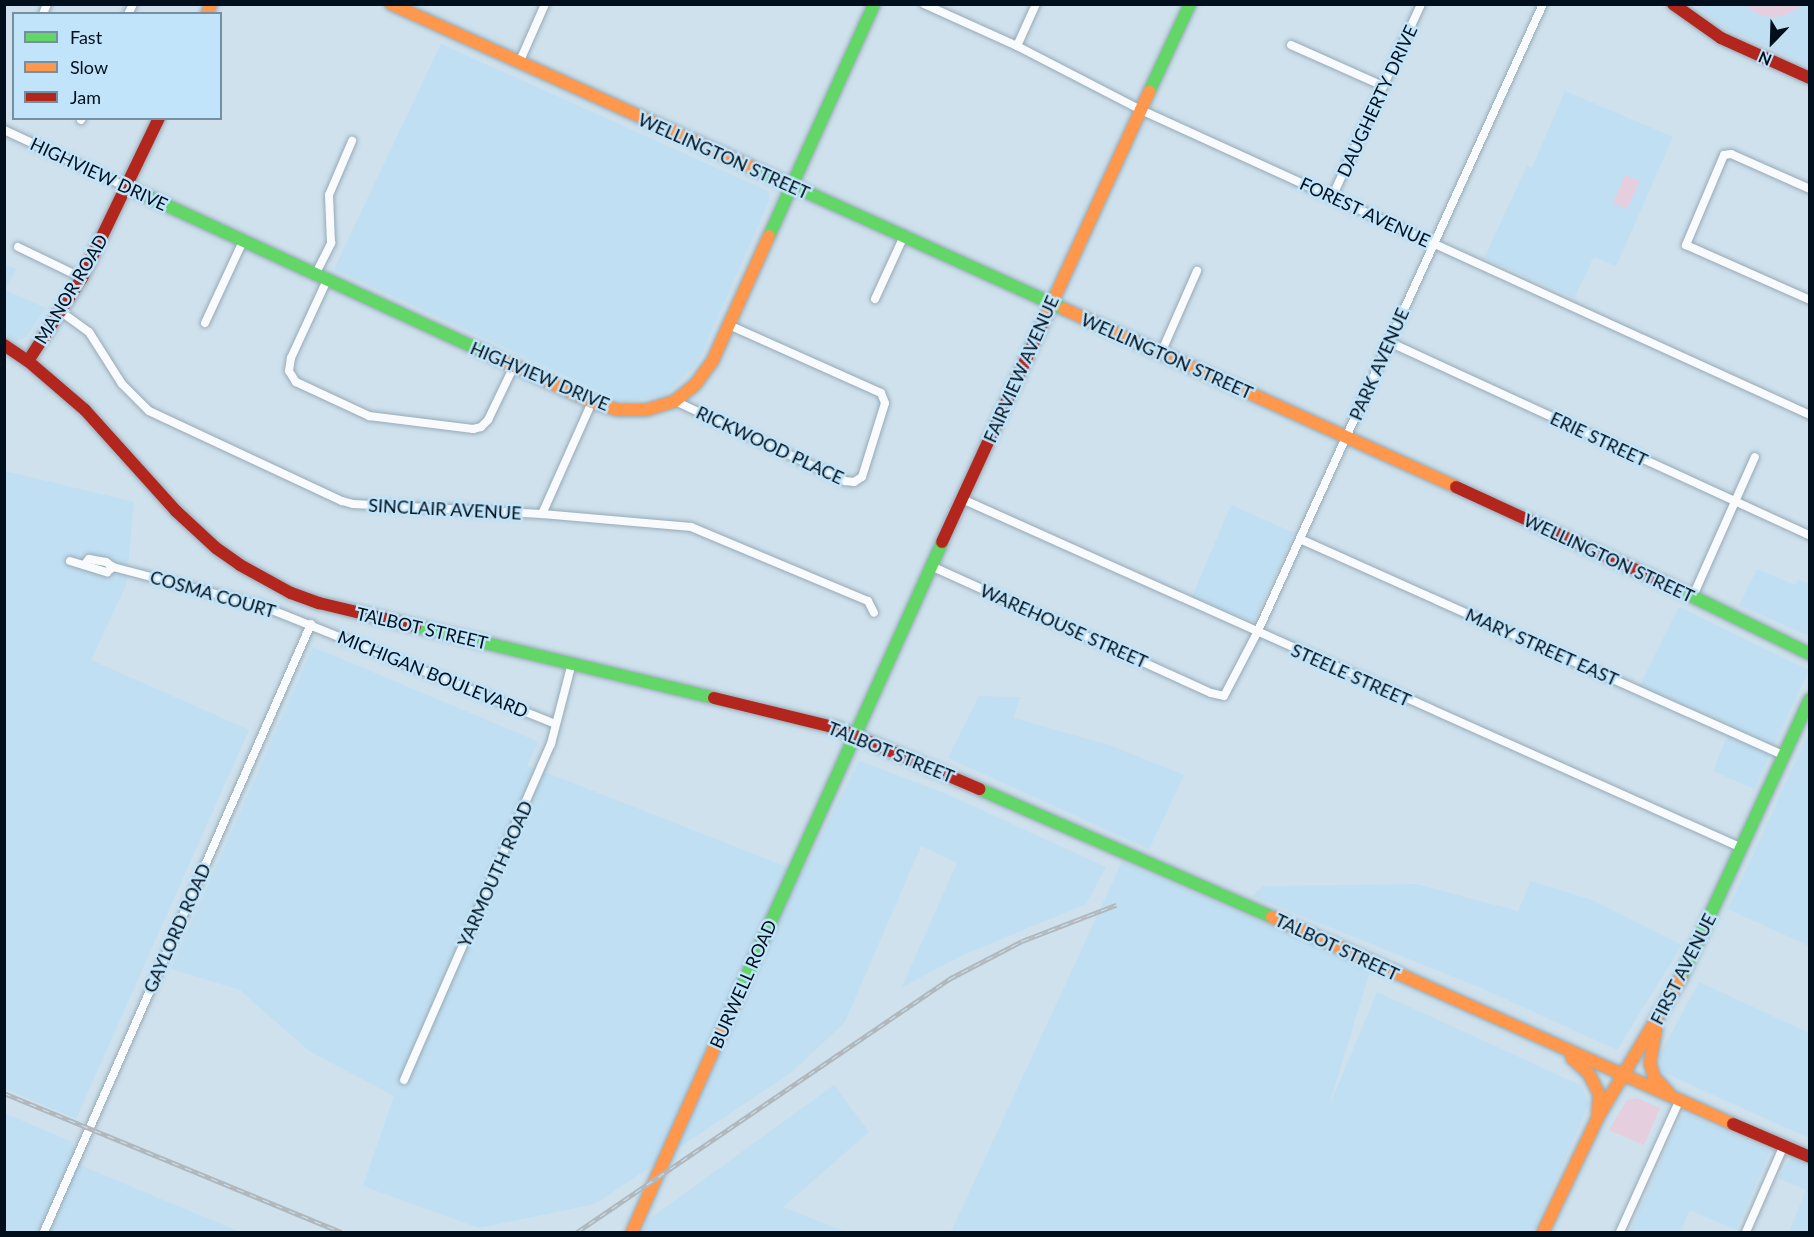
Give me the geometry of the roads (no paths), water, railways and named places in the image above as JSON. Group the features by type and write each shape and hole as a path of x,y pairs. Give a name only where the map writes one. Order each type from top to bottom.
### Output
{"main road":[{"name":"HIGHVIEW DRIVE","path":"128,187 592,402 609,408 646,410 675,401 705,373 729,325 874,4"},
{"name":"FAIRVIEW AVENUE","path":"854,735 1050,304 1190,4"},
{"path":"1674,4 1721,38 1809,78"},
{"name":"WELLINGTON STREET","path":"399,6 519,63 1693,596 1809,654"},
{"name":"MANOR ROAD","path":"28,361 82,278 128,187 158,120"},
{"name":"TALBOT STREET","path":"4,345 28,361 85,410 177,511 216,548 240,565 291,593 319,603 813,721 854,735 1208,888 1623,1077 1809,1157"},
{"name":"FIRST AVENUE","path":"1543,1233 1598,1117 1658,1020 1693,957 1809,699"},
{"name":"BURWELL ROAD","path":"632,1233 854,735"},
{"path":"1658,1020 1650,1063 1654,1077 1676,1098"},
{"path":"1565,1051 1589,1074 1599,1094 1598,1117"}],"street":[{"path":"519,63 545,4"},
{"name":"FOREST AVENUE","path":"924,4 1017,46 1141,110 1809,415"},
{"path":"1017,46 1036,4"},
{"name":"DAUGHERTY DRIVE","path":"1332,197 1421,4"},
{"name":"PARK AVENUE","path":"1197,686 1224,696 1257,633 1543,4"},
{"path":"1291,45 1383,86"},
{"name":"HIGHVIEW DRIVE","path":"4,130 128,187"},
{"path":"352,141 329,195 331,243 321,278 291,358 289,371 296,382 369,417 473,429 481,427 488,420 514,366"},
{"path":"1809,189 1726,154 1722,158 1686,240 1686,245 1694,249 1809,300"},
{"path":"875,299 903,238"},
{"path":"205,323 243,241"},
{"path":"18,247 82,278"},
{"path":"1161,353 1197,271"},
{"name":"SINCLAIR AVENUE","path":"60,311 89,332 127,390 149,411 342,501 677,525 708,532 868,601 874,613"},
{"name":"RICKWOOD PLACE","path":"675,401 849,482 862,477 885,403 881,393 729,325"},
{"name":"ERIE STREET","path":"1389,342 1809,536"},
{"path":"542,514 592,402"},
{"path":"1693,596 1755,457"},
{"name":"STEELE STREET","path":"962,499 1257,633 1742,848"},
{"name":"MARY STREET EAST","path":"1300,539 1785,756"},
{"name":"COSMA COURT","path":"70,561 107,572 114,567 226,594 310,624"},
{"name":"WAREHOUSE STREET","path":"931,566 1197,686"},
{"name":"MICHIGAN BOULEVARD","path":"310,624 555,724"},
{"name":"GAYLORD ROAD","path":"44,1233 310,624"},
{"name":"YARMOUTH ROAD","path":"404,1080 551,744 572,663"},
{"path":"1620,1233 1676,1098"},
{"path":"1746,1233 1784,1145"}],"railway":[{"path":"577,1232 949,979 1022,941 1116,905"},
{"path":"4,1093 341,1232"}]}
